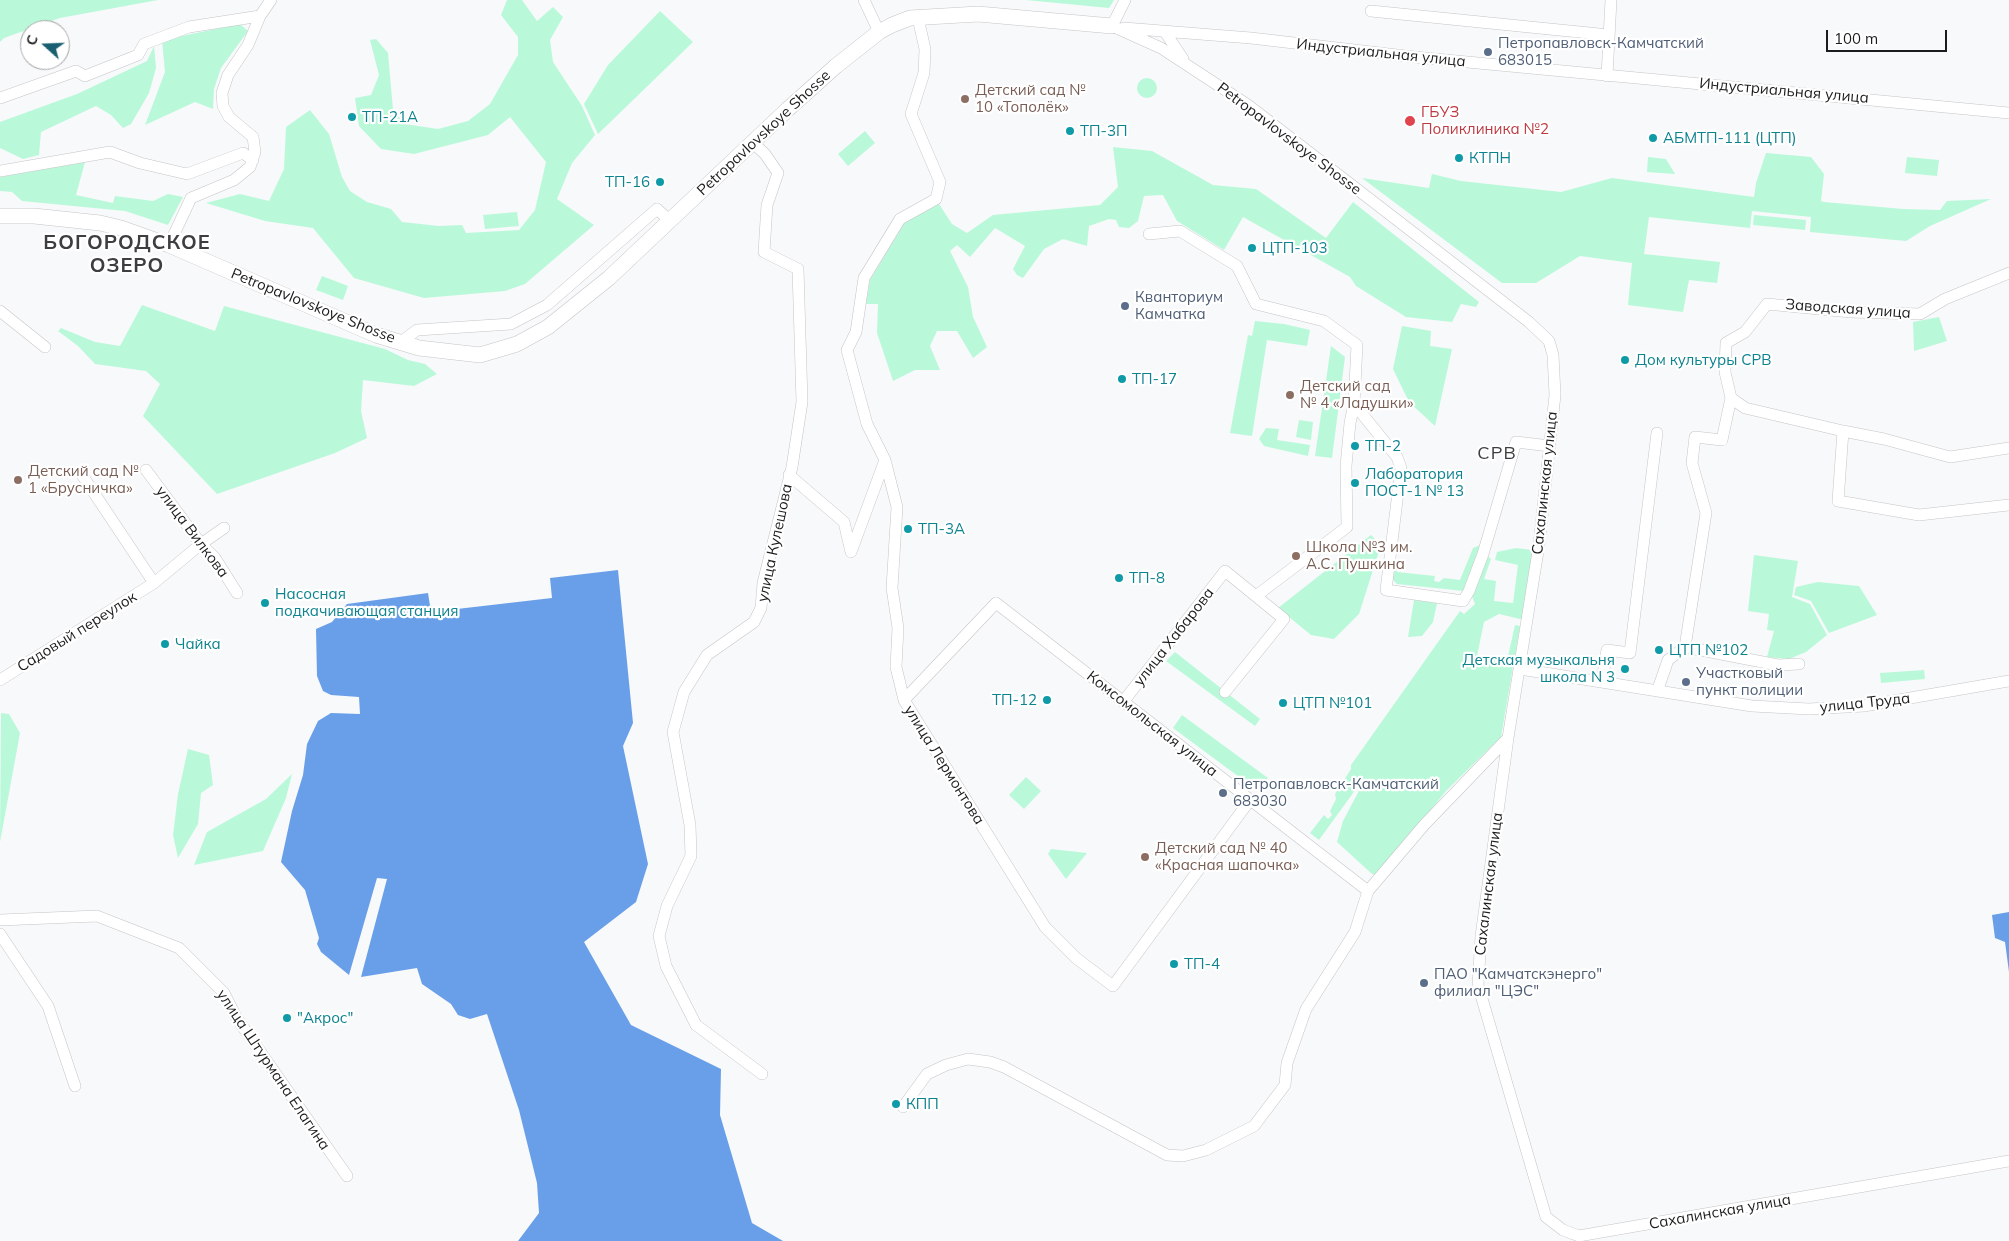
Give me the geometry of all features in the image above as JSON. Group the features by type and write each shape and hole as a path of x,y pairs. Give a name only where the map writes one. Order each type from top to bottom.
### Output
{"main road":[{"name":"Petropavlovskoye Shosse","path":"0,216 34,216 100,223 169,246 376,335 419,348 480,355 517,344 548,327 609,278 752,142 836,66 879,32 910,18 978,14 1112,26"}],"street":[{"path":"169,246 191,198 244,174 253,160 255,144 253,137 228,117 223,106 222,93 228,75 248,44 260,16 271,0"},
{"path":"864,0 879,32"},
{"path":"1112,26 1125,0"},
{"path":"1607,76 1611,0"},
{"path":"1371,11 1609,35"},
{"path":"0,98 76,71 85,76 138,55 144,44 189,27 260,16"},
{"name":"улица Лермонтова","path":"918,18 924,49 924,72 911,114 940,182 936,199 900,219 864,278 856,332 846,350 867,424 886,460 897,507 892,588 898,628 896,668 904,700 1045,927 1076,958 1113,986 1250,800"},
{"name":"Индустриальная улица","path":"1112,26 1607,76 2009,113"},
{"name":"Petropavlovskoye Shosse","path":"1112,26 1161,48 1248,105 1503,302"},
{"path":"1161,48 1155,38 1160,31 1190,68"},
{"path":"1182,57 1182,44 1189,33"},
{"name":"улица Кулешова","path":"752,142 765,154 778,173 768,205 764,252 798,269 802,402 789,474 763,583 761,608 754,622 707,656 684,692 673,732 690,825 691,856 668,906 659,936 666,966 696,1025 762,1074"},
{"path":"0,171 110,152 140,163 188,174 243,153 253,160"},
{"path":"401,342 417,330 511,324 548,305 657,209 670,221"},
{"path":"1149,234 1180,231 1237,266 1256,304 1324,322 1357,345 1354,404 1350,423 1346,466 1346,527 1256,596 1284,619 1225,692"},
{"name":"Заводская улица","path":"1731,398 1725,372 1726,343 1746,332 1767,304 1851,312 1920,314 1945,299 2009,273"},
{"name":"Сахалинская улица","path":"1503,302 1529,322 1549,341 1553,355 1555,395 1539,546 1508,738 1481,936 1478,986 1546,1217 1563,1230 1579,1236 2009,1162"},
{"path":"0,311 45,347"},
{"path":"1658,690 1668,660 1685,647 1706,513 1692,463 1695,437 1722,440 1731,398 1745,408 1843,431 1884,438 1950,457 2009,448"},
{"path":"1354,404 1397,457 1401,468 1386,590 1463,600 1469,591 1483,554 1516,442 1550,446"},
{"path":"1843,431 1838,501 1919,515 2009,505"},
{"path":"1602,681 1607,650 1630,653 1657,433"},
{"path":"789,474 844,522 851,552 886,460"},
{"name":"улица Вилкова","path":"146,470 201,544 215,558 236,593"},
{"path":"82,475 154,583"},
{"name":"Садовый переулок","path":"0,680 154,583 201,544 224,528"},
{"name":"улица Хабарова","path":"1124,702 1225,571 1256,596"},
{"name":"Комсомольская улица","path":"904,700 996,603 1368,891"},
{"path":"1685,647 1778,665 1799,664"},
{"name":"улица Труда","path":"1520,669 1752,706 1809,709 1864,706 2009,681"},
{"path":"903,1107 927,1074 946,1065 968,1059 990,1062 1004,1067 1167,1156 1183,1156 1206,1150 1234,1138 1254,1126 1285,1085 1287,1063 1306,1009 1355,932 1368,891 1425,824 1508,738"},
{"name":"улица Штурмана Елагина","path":"0,920 97,916 179,948 224,993 236,1017 347,1176"},
{"path":"0,934 48,1006 75,1086"}],"green space":[{"path":"0,0 158,0 54,20 20,20 20,32 4,38 0,42"},
{"path":"507,0 522,0 537,21 553,7 563,17 550,40 553,62 582,106 595,135 572,163 557,199 594,225 525,284 505,291 424,298 354,278 313,228 265,221 206,203 240,194 269,201 284,169 286,127 310,110 329,134 342,177 350,191 367,202 391,209 402,222 439,226 462,225 466,233 519,230 535,210 546,162 510,117 488,135 414,154 381,149 359,126 355,98 371,95 379,75 370,40 376,39 388,53 393,110 405,124 438,129 468,121 490,104 518,55 518,37 501,15"},
{"path":"1026,0 1114,0 1109,8"},
{"path":"660,11 693,42 598,134 584,104 608,65"},
{"path":"240,24 248,31 221,68 214,89 213,109 195,102 145,125 165,72 162,40"},
{"path":"154,46 156,68 149,93 131,124 123,128 111,115 96,106 41,132 39,155 23,159 0,148 0,122 77,94 147,61"},
{"path":"1147,78 1154,81 1157,88 1154,95 1147,98 1140,95 1137,88 1140,81"},
{"path":"865,131 875,143 848,166 838,154"},
{"path":"1113,147 1152,151 1213,185 1256,189 1326,238 1353,202 1479,302 1476,307 1461,304 1452,322 1406,317 1356,286 1350,277 1243,217 1224,250 1177,221 1163,195 1144,196 1138,221 1129,228 1119,227 1116,220 1109,219 1089,226 1087,246 1063,239 1044,249 1023,278 1017,275 1013,269 1025,246 995,228 970,257 957,245 950,251 968,287 973,317 987,347 973,358 957,331 937,331 930,346 940,370 915,370 893,381 877,333 878,304 866,304 870,280 905,222 939,204 952,224 967,233 993,215 1100,205 1118,187"},
{"path":"1766,153 1811,157 1824,174 1821,201 1824,202 1903,209 1940,210 1947,201 1991,199 1930,226 1906,241 1810,232 1811,217 1752,211 1750,228 1649,217 1644,254 1720,262 1717,283 1689,280 1683,312 1628,305 1632,263 1580,256 1536,283 1502,283 1362,178 1429,188 1432,174 1461,181 1561,192 1612,178 1754,197 1756,183"},
{"path":"1648,157 1666,159 1675,174 1647,172"},
{"path":"1907,157 1939,160 1937,176 1905,173"},
{"path":"85,162 76,195 113,203 115,196 153,201 168,194 183,197 168,225 125,211 22,201 12,192 0,191 0,177"},
{"path":"517,212 519,226 485,229 483,215"},
{"path":"1754,215 1806,220 1805,230 1753,225"},
{"path":"322,276 348,286 343,300 316,290"},
{"path":"142,305 215,331 224,306 385,349 408,360 425,364 437,374 414,386 363,380 361,411 367,438 335,453 217,494 143,416 160,384 146,371 95,364 78,346 58,331 61,328 95,342 120,346"},
{"path":"1939,317 1947,341 1914,351 1913,322"},
{"path":"1255,321 1284,324 1310,330 1307,346 1267,340 1252,436 1230,433 1248,335 1252,336"},
{"path":"1402,326 1431,331 1430,346 1452,349 1435,426 1409,402 1393,369"},
{"path":"1331,346 1345,357 1332,458 1315,456"},
{"path":"1299,420 1313,422 1311,440 1296,437"},
{"path":"1266,428 1279,429 1277,440 1310,445 1308,456 1264,446 1259,439"},
{"path":"1371,535 1381,545 1359,614 1334,639 1311,635 1278,608"},
{"path":"1483,544 1464,591 1397,584 1393,580 1393,569 1398,564 1397,572 1435,576 1434,581 1439,582 1444,578 1460,580 1473,548"},
{"path":"1516,548 1533,550 1524,620 1499,614 1484,622 1477,656 1507,661 1515,625 1520,626 1501,737 1446,791 1378,875 1372,874 1337,842 1343,821 1362,785 1361,782 1319,840 1310,833 1324,815 1328,819 1332,815 1330,811 1336,799 1335,794 1351,769 1351,765 1460,611 1464,614 1475,604 1472,596 1488,556 1491,559 1484,579 1496,581 1494,601 1513,603 1518,565 1495,560 1497,552"},
{"path":"1754,555 1798,561 1792,597 1810,604 1827,635 1806,652 1789,659 1767,657 1774,631 1767,630 1769,614 1748,611"},
{"path":"1818,582 1859,586 1877,615 1829,633 1811,601 1794,595 1796,587"},
{"path":"1414,600 1437,603 1433,622 1422,636 1408,637"},
{"path":"1175,652 1260,719 1255,726 1166,661"},
{"path":"1924,670 1925,679 1881,683 1880,673"},
{"path":"1,713 9,714 20,733 0,842"},
{"path":"1182,715 1268,778 1258,791 1173,728"},
{"path":"188,749 209,755 213,785 201,793 198,824 178,858 173,835 178,794"},
{"path":"292,774 286,798 263,851 194,865 207,832 266,799"},
{"path":"1026,777 1041,791 1024,809 1009,795"},
{"path":"1051,849 1087,853 1066,879 1048,854"}],"water":[{"path":"618,570 633,723 623,746 648,864 636,902 584,942 631,1025 721,1069 720,1115 752,1223 783,1241 518,1241 539,1213 537,1183 519,1110 487,1014 470,1019 458,1015 451,1004 422,984 417,968 361,977 387,879 377,878 349,975 321,952 317,944 319,938 305,890 281,862 292,811 303,775 307,744 318,721 331,713 360,714 359,697 331,695 323,691 317,676 316,629 332,622 347,604 428,593 431,612 552,598 550,578"},
{"path":"2009,912 2009,972 2005,942 1995,938 1992,915"}],"place":[{"name":"Петропавловск-Камчатский 683015","path":"1488,52"},
{"name":"Детский сад № 10 «Тополёк»","path":"965,99"},
{"name":"ТП-21А","path":"352,117"},
{"name":"ГБУЗ Поликлиника №2","path":"1410,121"},
{"name":"ТП-3П","path":"1070,131"},
{"name":"АБМТП-111 (ЦТП)","path":"1653,138"},
{"name":"КТПН","path":"1459,158"},
{"name":"ТП-16","path":"660,182"},
{"name":"ЦТП-103","path":"1252,248"},
{"name":"Кванториум Камчатка","path":"1125,306"},
{"name":"Дом культуры СРВ","path":"1625,360"},
{"name":"ТП-17","path":"1122,379"},
{"name":"Детский сад № 4 «Ладушки»","path":"1290,395"},
{"name":"ТП-2","path":"1355,446"},
{"name":"Детский сад № 1 «Брусничка»","path":"18,480"},
{"name":"Лаборатория ПОСТ-1 № 13","path":"1355,483"},
{"name":"ТП-3А","path":"908,529"},
{"name":"Школа №3 им. А.С. Пушкина","path":"1296,556"},
{"name":"ТП-8","path":"1119,578"},
{"name":"Насосная подкачивающая станция","path":"265,603"},
{"name":"Чайка","path":"165,644"},
{"name":"ЦТП №102","path":"1659,650"},
{"name":"Детская музыкальня школа N 3","path":"1625,669"},
{"name":"Участковый пункт полиции","path":"1686,682"},
{"name":"ТП-12","path":"1047,700"},
{"name":"ЦТП №101","path":"1283,703"},
{"name":"Петропавловск-Камчатский 683030","path":"1223,793"},
{"name":"Детский сад № 40 «Красная шапочка»","path":"1145,857"},
{"name":"ТП-4","path":"1174,964"},
{"name":"ПАО \"Камчатскэнерго\" филиал \"ЦЭС\"","path":"1424,983"},
{"name":"\"Акрос\"","path":"287,1018"},
{"name":"КПП","path":"896,1104"}],"district":[{"name":"БОГОРОДСКОЕ ОЗЕРО","path":"127,254"},
{"name":"СРВ","path":"1497,454"}]}
